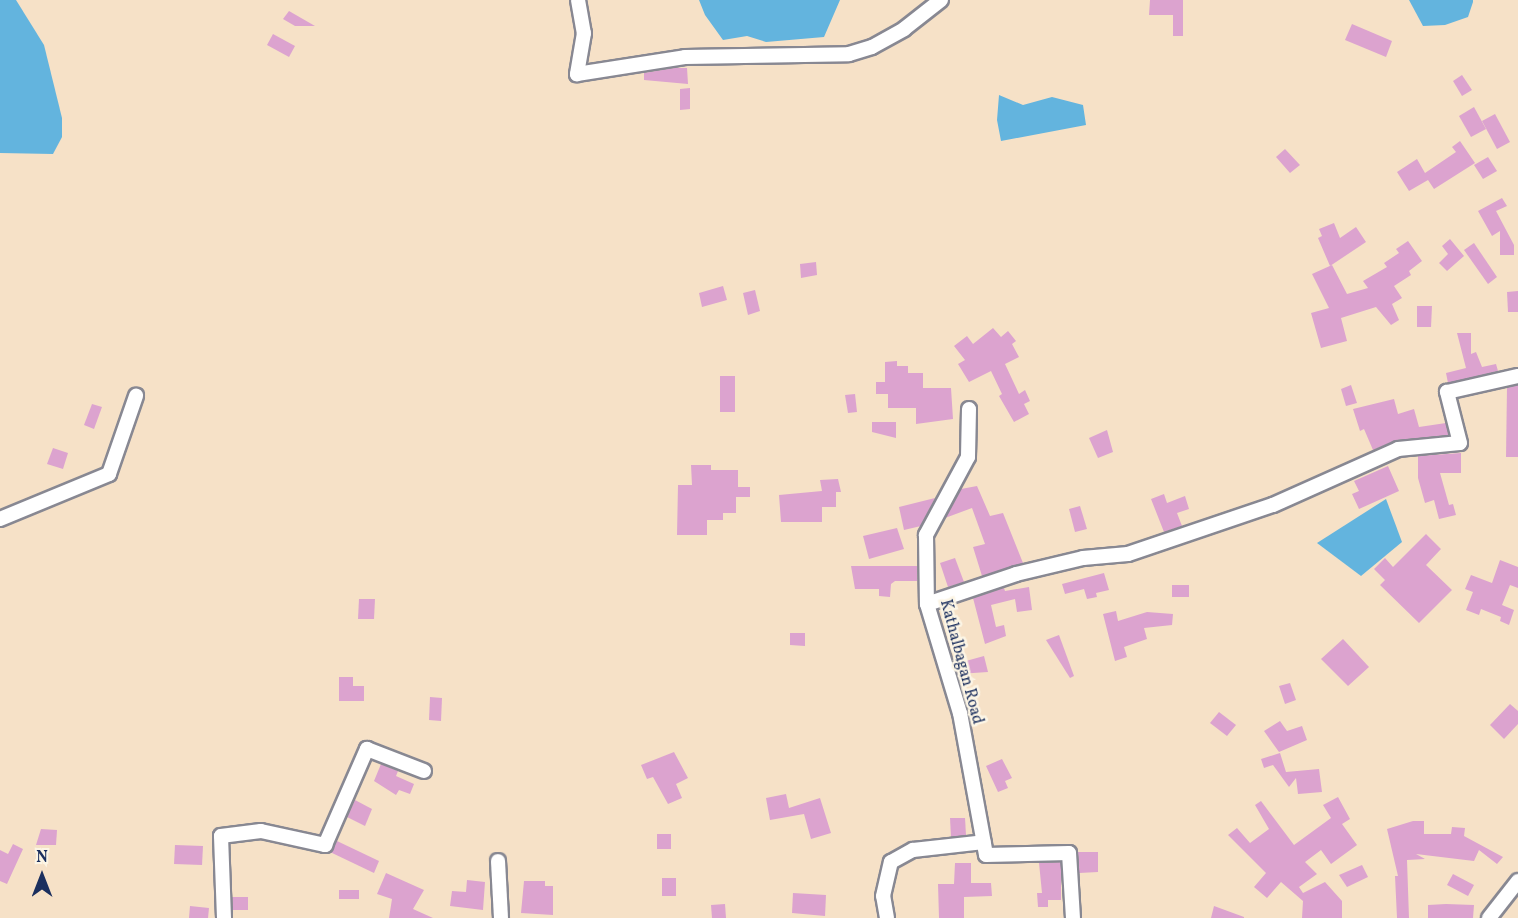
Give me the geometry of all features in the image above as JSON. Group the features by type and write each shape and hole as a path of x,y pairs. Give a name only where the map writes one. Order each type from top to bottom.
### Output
{"street":[{"path":"579,0 584,33 578,74 685,57 849,54 872,47 904,30 941,0"},
{"path":"927,604 1016,574 1083,558 1128,554 1273,505 1398,449 1460,443 1447,392 1518,376"},
{"path":"0,519 109,474 136,396"},
{"name":"Kathalbagan Road","path":"969,409 968,457 926,535 927,604 960,713 984,843"},
{"path":"224,918 221,836 261,831 325,846 367,749 424,771"},
{"path":"887,918 883,896 891,862 913,850 984,843 986,855 1069,853 1073,918"},
{"path":"498,861 501,918"},
{"path":"1489,918 1518,881"}],"water":[{"path":"0,0 16,0 44,45 62,118 62,137 53,154 0,153"},
{"path":"699,0 840,0 824,37 766,42 747,36 723,40 705,15"},
{"path":"1409,0 1473,0 1473,2 1468,17 1445,25 1423,26"},
{"path":"999,95 1023,105 1052,97 1083,105 1086,125 1001,141 997,120"},
{"path":"1386,499 1402,542 1361,576 1317,543"}],"building":[{"path":"1150,0 1183,0 1183,36 1173,36 1173,15 1149,15"},
{"path":"289,11 315,26 295,26 283,19"},
{"path":"1352,24 1392,41 1386,57 1345,40"},
{"path":"273,34 295,46 289,57 267,45"},
{"path":"687,68 688,84 644,80 644,73"},
{"path":"1462,75 1472,90 1462,96 1453,81"},
{"path":"690,88 690,109 680,110 680,89"},
{"path":"1474,107 1486,129 1471,137 1459,116"},
{"path":"1495,114 1510,142 1497,149 1482,121"},
{"path":"1460,141 1475,163 1434,189 1428,180 1409,191 1397,172 1417,159 1425,173 1456,152 1452,147"},
{"path":"1285,149 1300,165 1290,173 1276,157"},
{"path":"1488,157 1497,171 1483,179 1474,165"},
{"path":"1502,198 1507,206 1496,211 1514,245 1514,255 1500,255 1500,231 1492,236 1478,211"},
{"path":"1334,223 1340,238 1356,227 1366,242 1330,266 1318,238 1322,236 1319,229"},
{"path":"1450,239 1464,256 1447,271 1439,263 1448,254 1442,246"},
{"path":"1408,241 1422,261 1409,271 1411,275 1394,286 1402,298 1392,304 1399,320 1391,325 1376,307 1341,318 1347,341 1321,348 1311,313 1329,308 1312,274 1332,265 1347,294 1368,288 1363,281 1387,267 1384,263 1399,253 1396,249"},
{"path":"1474,243 1497,277 1488,284 1464,250"},
{"path":"816,262 817,275 801,278 800,264"},
{"path":"723,286 727,300 702,307 699,293"},
{"path":"755,290 760,311 748,315 743,293"},
{"path":"1518,291 1518,312 1508,312 1507,292"},
{"path":"1417,306 1432,306 1431,327 1417,327"},
{"path":"993,328 1001,337 1008,331 1016,341 1012,344 1019,357 1005,364 1019,394 1025,390 1030,401 1024,404 1029,414 1014,422 999,396 1002,394 991,371 969,382 958,364 965,360 954,346 967,336 973,344"},
{"path":"1457,333 1471,333 1471,354 1476,352 1482,367 1496,364 1498,371 1448,383 1446,373 1466,368"},
{"path":"897,361 897,366 908,366 908,373 923,373 923,388 951,388 953,419 916,424 916,408 888,408 888,394 876,394 876,382 885,382 885,362"},
{"path":"720,376 735,376 735,412 720,412"},
{"path":"1351,385 1357,403 1346,406 1341,389"},
{"path":"1518,385 1518,457 1506,457 1507,388"},
{"path":"855,394 857,412 848,413 845,395"},
{"path":"1394,399 1398,414 1414,409 1419,427 1446,423 1449,435 1397,440 1373,450 1364,429 1360,431 1353,409"},
{"path":"92,404 102,407 94,429 84,425"},
{"path":"872,422 896,422 896,438 872,432"},
{"path":"1107,430 1113,452 1098,458 1089,438"},
{"path":"53,448 68,453 63,469 47,464"},
{"path":"1461,453 1461,473 1440,473 1449,505 1453,504 1456,515 1439,519 1434,500 1425,503 1418,478 1418,456"},
{"path":"691,465 711,465 711,470 738,470 738,487 750,487 750,497 736,497 736,513 723,513 723,520 707,520 707,535 677,535 678,485 692,485"},
{"path":"1388,466 1399,491 1359,509 1352,494 1359,491 1354,481"},
{"path":"838,479 841,492 836,492 836,507 822,507 822,522 781,522 779,495 822,491 820,480"},
{"path":"977,486 990,516 1003,513 1023,563 982,576 973,547 985,544 972,508 945,518 961,489"},
{"path":"1164,494 1167,503 1185,496 1189,509 1177,513 1182,526 1164,532 1151,499"},
{"path":"935,498 921,526 904,530 899,507"},
{"path":"1080,506 1087,529 1075,532 1069,509"},
{"path":"897,528 904,549 869,559 863,536"},
{"path":"1426,534 1441,549 1426,565 1452,590 1419,623 1380,585 1385,580 1374,569 1385,558 1393,567"},
{"path":"955,558 964,582 948,587 940,563"},
{"path":"1500,560 1518,567 1518,588 1510,585 1502,605 1514,610 1509,625 1500,621 1501,617 1481,609 1479,615 1466,610 1473,592 1465,589 1471,575 1492,583"},
{"path":"851,566 917,566 917,581 895,581 891,584 890,597 879,596 879,589 855,589"},
{"path":"1104,573 1109,590 1096,593 1097,597 1087,599 1084,589 1065,594 1062,584"},
{"path":"1172,585 1189,585 1189,597 1172,597"},
{"path":"1029,587 1032,610 1017,612 1015,599 991,605 996,627 1004,625 1006,636 985,644 973,598 1004,588 1005,591"},
{"path":"359,599 375,599 374,619 358,619"},
{"path":"1116,611 1118,621 1147,612 1173,614 1172,625 1144,628 1147,639 1124,647 1127,657 1115,661 1103,614"},
{"path":"790,633 805,633 805,646 790,645"},
{"path":"1059,635 1074,676 1070,678 1046,640"},
{"path":"1343,639 1369,667 1348,686 1321,659"},
{"path":"984,656 988,672 958,674 955,664"},
{"path":"339,677 353,677 353,686 364,686 364,701 339,701"},
{"path":"1290,683 1296,700 1285,704 1279,686"},
{"path":"430,697 442,698 441,721 429,720"},
{"path":"1510,704 1518,711 1518,724 1504,739 1490,725"},
{"path":"1219,712 1236,725 1227,736 1210,723"},
{"path":"1280,721 1287,731 1302,726 1307,740 1279,752 1264,731"},
{"path":"674,752 688,778 676,784 682,798 668,804 653,777 647,779 641,765"},
{"path":"1280,753 1286,772 1319,769 1322,792 1298,794 1296,778 1289,787 1273,765 1264,768 1261,759"},
{"path":"1002,759 1012,778 1005,781 1008,788 998,792 986,766"},
{"path":"381,764 398,771 396,776 414,784 410,794 399,790 396,795 374,781"},
{"path":"786,794 789,808 820,798 831,833 811,839 804,814 770,820 766,798"},
{"path":"1338,797 1350,819 1342,824 1357,845 1331,864 1321,850 1305,862 1317,874 1299,887 1303,893 1325,882 1342,901 1342,918 1302,918 1303,901 1281,882 1267,898 1254,887 1266,873 1228,835 1237,828 1250,843 1269,829 1255,805 1261,801 1294,845 1331,818 1323,805"},
{"path":"355,800 372,809 365,826 347,817"},
{"path":"950,818 965,818 966,835 951,837"},
{"path":"1413,821 1424,821 1424,834 1451,834 1452,827 1465,828 1464,836 1503,857 1497,864 1479,850 1474,861 1416,854 1425,859 1407,860 1409,918 1397,918 1395,876 1398,876 1387,829"},
{"path":"41,829 57,830 56,845 36,845"},
{"path":"657,834 671,834 671,849 657,849"},
{"path":"337,841 379,861 374,873 330,852"},
{"path":"13,844 23,849 7,884 0,881 0,850 8,854"},
{"path":"175,845 203,846 202,865 174,864"},
{"path":"1078,852 1098,852 1098,872 1079,873"},
{"path":"1061,862 1061,900 1048,900 1048,907 1038,907 1037,893 1042,893 1039,863"},
{"path":"955,863 971,863 971,883 991,883 992,896 964,897 964,918 939,918 938,884 954,884"},
{"path":"1362,865 1368,877 1347,887 1339,875"},
{"path":"386,873 424,890 413,909 433,918 389,918 392,899 377,894"},
{"path":"1453,874 1474,885 1468,896 1447,885"},
{"path":"662,878 676,878 676,896 662,896"},
{"path":"467,880 485,882 483,910 450,906 452,891 466,892"},
{"path":"524,881 545,881 545,886 553,886 553,915 521,913"},
{"path":"339,890 359,890 359,899 339,899"},
{"path":"793,893 826,895 825,916 792,913"},
{"path":"232,897 248,897 248,910 233,910"},
{"path":"725,904 726,918 712,918 711,905"},
{"path":"1428,905 1474,905 1473,918 1428,918"},
{"path":"190,906 209,908 208,918 189,918"},
{"path":"1214,906 1244,917 1244,918 1211,918"}]}
